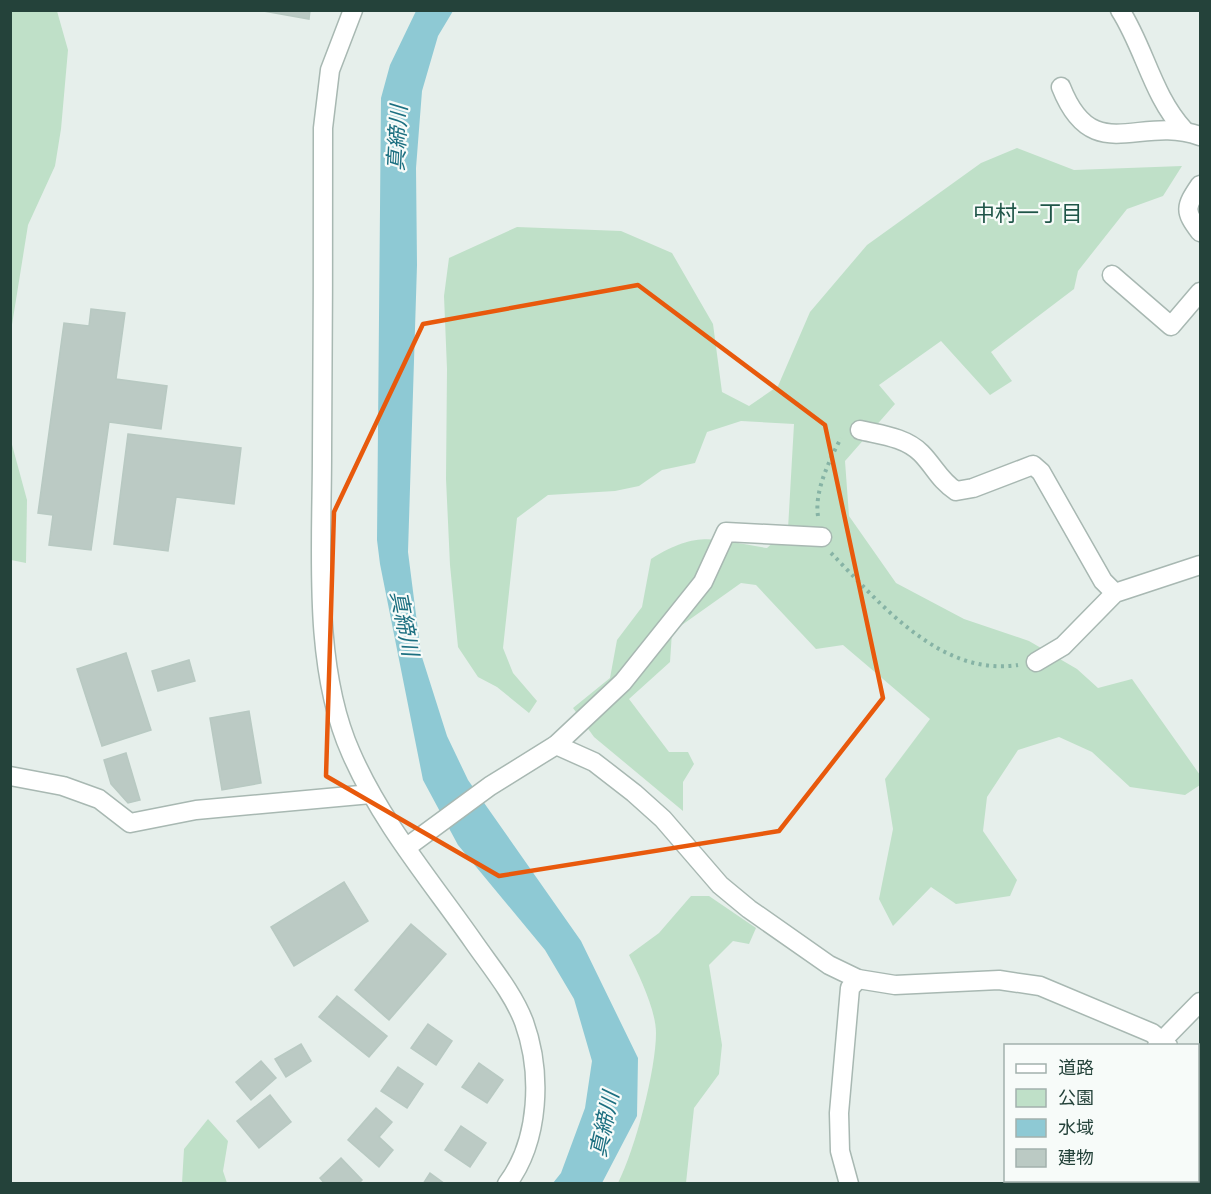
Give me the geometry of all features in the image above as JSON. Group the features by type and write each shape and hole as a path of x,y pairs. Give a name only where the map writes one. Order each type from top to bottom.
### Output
{"street":[{"path":"353,10 330,70 323,128 324,612 327,670 338,717 371,794 414,842 504,985 523,1020 534,1058 535,1096 531,1132 514,1174 507,1184"},
{"path":"1120,10 1130,27 1162,103 1192,133"},
{"path":"1061,87 1069,109 1090,130 1104,134 1192,133"},
{"path":"1200,185 1188,202 1188,217 1200,232"},
{"path":"1112,275 1171,326 1200,292"},
{"path":"860,430 903,440 921,453 945,484 956,491 973,488 1033,465 1041,472 1103,581 1116,593"},
{"path":"414,842 490,786 556,745 623,682 703,582 726,532 822,537"},
{"path":"1036,662 1063,646 1116,593 1200,565"},
{"path":"556,745 594,762 634,793 663,819 720,885 749,909 829,965 858,979 895,985 999,980 1040,986 1131,1023 1162,1044 1200,1002"},
{"path":"10,776 63,786 99,799 130,824 196,810 371,794"},
{"path":"849,1184 840,1150 839,1113 850,988 858,979"}],"path":[{"path":"860,430 843,435 830,459 817,507 822,537 829,551 890,613 918,636 963,660 1002,667 1036,662"}],"highlighted area":[{"path":"638,285 825,425 883,698 779,831 499,876 326,776 334,512 423,324"}],"green space":[{"path":"11,10 57,11 68,50 61,129 55,166 28,225 11,331"},
{"path":"1017,148 1074,170 1182,166 1163,196 1127,209 1078,271 1074,289 991,352 1012,381 990,395 941,341 879,385 895,404 845,461 849,516 896,583 964,619 1029,641 1077,669 1098,688 1132,679 1200,775 1200,785 1185,795 1130,787 1092,752 1059,737 1018,750 987,797 983,831 1017,880 1010,896 956,904 931,887 893,926 879,899 893,829 885,779 930,719 843,645 816,649 756,585 741,583 672,632 670,662 629,699 669,752 688,752 694,764 683,782 683,811 594,737 573,708 610,678 617,640 642,607 651,559 695,540 720,540 767,548 788,529 794,424 741,421 707,432 695,463 662,470 639,486 615,491 548,495 517,518 503,648 513,673 537,701 529,713 497,687 478,677 458,647 450,565 446,479 447,369 444,296 449,258 517,227 621,231 672,253 713,324 722,392 749,406 778,386 810,312 867,245 981,163"},
{"path":"11,441 27,500 26,563 11,560"},
{"path":"691,896 709,896 756,928 749,944 733,941 709,965 722,1045 719,1074 694,1108 686,1183 618,1183 625,1169 643,1110 656,1033 650,1003 629,955 659,933"},
{"path":"208,1119 228,1141 223,1171 227,1183 182,1183 184,1149"}],"water":[{"name":"真締川","path":"416,11 453,11 438,36 422,91 416,168 417,265 408,552 421,654 447,736 468,780 581,941 638,1058 637,1116 602,1183 553,1183 561,1173 585,1108 592,1061 574,999 545,950 458,845 423,780 380,564 377,540 381,98 390,65"}],"building":[{"path":"258,10 310,10 309,19"},
{"path":"91,309 125,313 116,379 167,386 161,429 109,422 91,550 49,545 53,515 38,513 64,323 89,326"},
{"path":"128,434 241,448 234,504 176,497 168,551 114,544"},
{"path":"126,653 151,730 102,746 77,669"},
{"path":"189,660 195,681 158,691 152,671"},
{"path":"249,711 261,783 222,790 210,718"},
{"path":"126,753 140,800 128,803 111,784 104,760"},
{"path":"344,882 368,921 294,966 271,927"},
{"path":"411,924 446,954 389,1020 355,990"},
{"path":"337,996 387,1036 369,1057 319,1017"},
{"path":"428,1024 452,1041 436,1065 411,1048"},
{"path":"301,1044 311,1061 286,1077 275,1059"},
{"path":"261,1061 276,1078 251,1100 236,1082"},
{"path":"479,1063 503,1080 487,1103 462,1087"},
{"path":"398,1067 423,1084 407,1108 381,1091"},
{"path":"270,1095 291,1122 259,1148 237,1121"},
{"path":"376,1108 392,1122 379,1137 393,1150 379,1167 348,1140"},
{"path":"461,1126 486,1143 470,1167 445,1150"},
{"path":"341,1158 362,1180 358,1184 325,1184 320,1178"},
{"path":"430,1173 445,1184 423,1184"}],"district":[{"name":"中村一丁目","path":"1028,212"}]}
